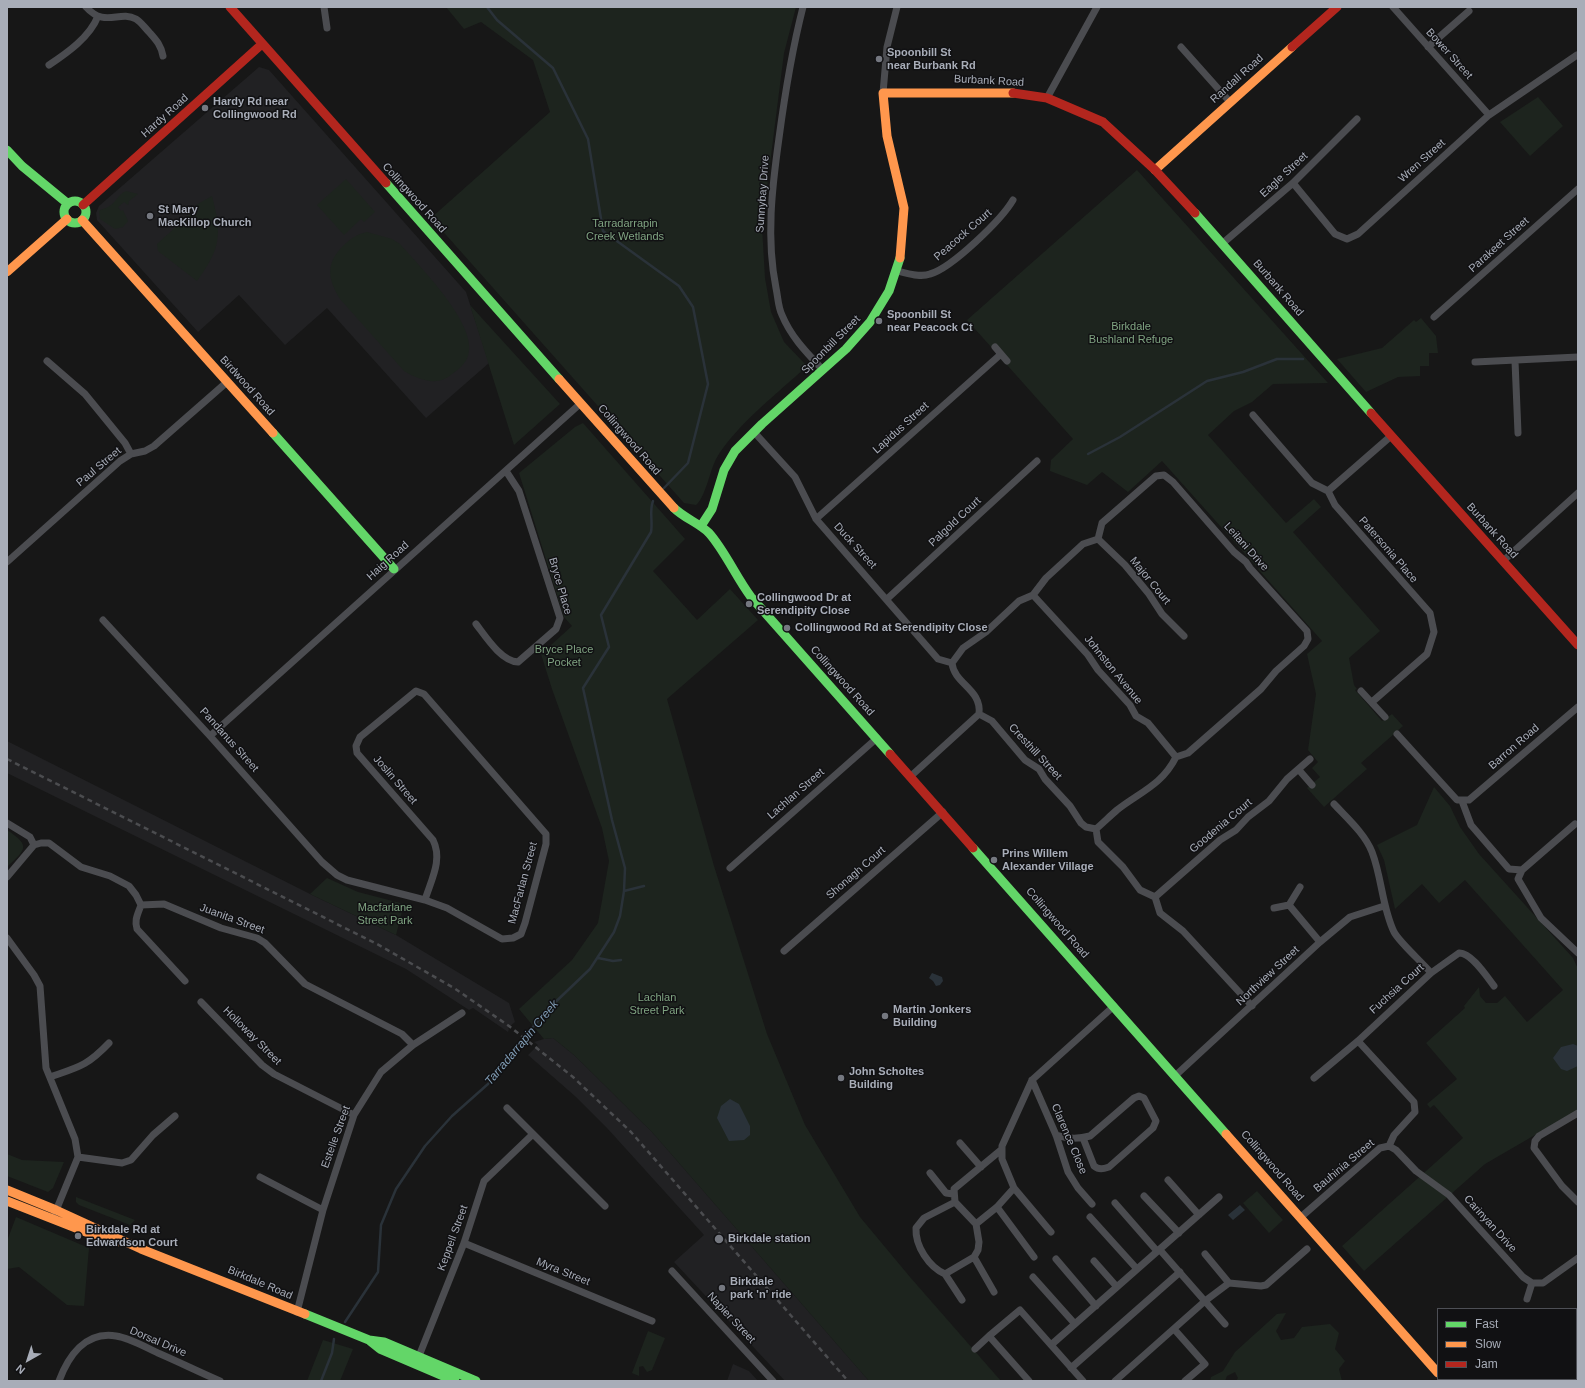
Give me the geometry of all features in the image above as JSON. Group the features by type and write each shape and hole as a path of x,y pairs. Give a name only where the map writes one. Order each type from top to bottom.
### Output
{"street":[{"path":"86,7 98,16 107,18 127,16 135,18 161,46 163,56"},
{"name":"Collingwood Road","path":"230,7 672,507 682,516 701,526 715,539 732,572 752,597 1437,1371"},
{"path":"324,7 327,28"},
{"name":"Sunnybay Drive","path":"803,7 791,54 784,97 775,167 770,228 774,276 781,313 792,335 823,370"},
{"name":"Spoonbill Street","path":"701,526 712,510 724,470 735,451 852,343 871,322 882,306 897,271 904,238 904,213 889,146 882,93 885,55 897,7"},
{"path":"1047,98 1097,7"},
{"name":"Randall Road","path":"1155,170 1337,7"},
{"name":"Bower Street","path":"1393,7 1489,115"},
{"path":"1428,47 1469,11"},
{"path":"48,65 61,57 91,30 98,16"},
{"name":"Hardy Road","path":"83,205 262,44"},
{"path":"1182,47 1230,102"},
{"name":"Wren Street","path":"1293,183 1335,234 1347,239 1358,234 1489,115 1577,55"},
{"name":"Burbank Road","path":"882,93 1008,92 1047,98 1103,122 1155,170 1223,243 1391,436 1578,645"},
{"name":"Eagle Street","path":"1223,243 1293,183 1357,119"},
{"path":"7,150 22,166 68,204"},
{"name":"Parakeet Street","path":"1434,317 1578,189"},
{"name":"Peacock Court","path":"897,271 918,275 930,275 943,269 1006,213 1014,200"},
{"path":"76,201 83,205 86,213 82,220 74,223 67,219 64,211 68,204 76,201"},
{"path":"7,272 67,219"},
{"name":"Birdwood Road","path":"82,220 394,569"},
{"path":"995,347 1008,361"},
{"name":"Lapidus Street","path":"816,519 1001,354"},
{"path":"1475,362 1578,357"},
{"path":"47,361 85,394 125,443 131,454"},
{"path":"1515,361 1518,433"},
{"name":"Paul Street","path":"7,562 120,462 131,454 145,451 154,446 227,382"},
{"name":"Haig Road","path":"210,736 351,610 394,569 581,403"},
{"name":"Patersonia Place","path":"1253,415 1312,483 1328,492 1335,505 1430,613 1434,632 1427,654 1372,702"},
{"name":"Duck Street","path":"754,432 795,477 816,519 938,659 952,663"},
{"path":"1328,492 1391,436"},
{"name":"Palgold Court","path":"887,599 1037,461"},
{"name":"Bryce Place","path":"476,624 504,656 511,662 518,662 556,630 560,618 519,491 506,471"},
{"name":"Leilani Drive","path":"1098,539 1102,524 1133,495 1156,476 1164,475 1169,477 1234,552 1246,562 1306,631 1308,639 1304,646 1276,671 1261,689 1188,753 1176,757"},
{"path":"1503,561 1578,493"},
{"path":"911,776 979,714 980,705 975,696 955,673 952,663 963,648 986,632 1019,601 1033,595 1046,578 1083,544 1098,539"},
{"name":"Major Court","path":"1098,539 1125,566 1149,594 1162,614 1184,636"},
{"name":"Johnston Avenue","path":"1033,595 1088,654 1098,670 1130,705 1136,716 1148,723 1176,757"},
{"name":"Pandanus Street","path":"103,620 210,736 322,862 337,875"},
{"path":"1361,690 1386,717"},
{"name":"MacFarlan Street","path":"337,875 347,880 425,900 447,908 502,939 512,938 521,934 546,844 546,834 424,694 416,691"},
{"name":"Joslin Street","path":"416,691 360,738 356,746 357,753 433,840 438,849 438,858 425,900"},
{"name":"Barron Road","path":"1462,801 1469,800 1578,707"},
{"name":"Cresthill Street","path":"979,714 992,721 1025,760 1040,769 1045,779 1070,806 1081,823 1086,827 1096,829"},
{"path":"1397,734 1457,800 1462,801 1470,825 1509,868 1522,870"},
{"name":"Lachlan Street","path":"730,868 877,738"},
{"path":"1176,757 1167,772 1140,796 1118,809 1096,829 1098,842 1123,866 1140,890 1155,896 1160,913 1183,931 1252,1006"},
{"name":"Goodenia Court","path":"1155,896 1220,840 1236,830 1248,817 1269,801 1287,779 1310,759"},
{"path":"1299,770 1312,785"},
{"path":"1334,804 1360,833 1371,850 1379,874 1384,906 1395,933 1431,973"},
{"name":"Shonagh Court","path":"784,951 943,812"},
{"path":"7,823 30,837 34,845"},
{"path":"1575,824 1522,870 1518,880 1541,918 1578,953"},
{"path":"7,877 34,845 49,843 81,867 110,876 129,886 141,905 135,924 185,981"},
{"path":"1274,908 1289,905 1300,887"},
{"name":"Juanita Street","path":"141,905 164,904 221,928 257,938 265,943 305,984 402,1034 414,1045"},
{"path":"1289,905 1320,942"},
{"name":"Northview Street","path":"1176,1075 1320,942 1350,918 1384,906"},
{"path":"7,938 34,975 40,986 46,1068 75,1139 78,1157 52,1219"},
{"path":"7,951 13,946"},
{"name":"Fuchsia Court","path":"1314,1078 1358,1041 1449,958 1463,952 1471,958 1494,986"},
{"name":"Holloway Street","path":"201,1002 262,1065 274,1074 354,1115"},
{"path":"1051,1232 1014,1188 1002,1159 1002,1146 1032,1080 1114,1006"},
{"name":"Estelle Street","path":"297,1312 323,1210 354,1115 381,1072 414,1045 462,1013"},
{"name":"Bauhinia Street","path":"1301,1217 1380,1148 1389,1146 1394,1135 1415,1112 1414,1102 1358,1041"},
{"path":"50,1077 82,1066 94,1058 109,1043"},
{"name":"Clarence Close","path":"1032,1080 1056,1135 1068,1172 1078,1188 1092,1204"},
{"path":"1056,1135 1062,1138 1083,1138 1090,1136 1134,1098 1139,1096 1144,1098 1156,1122 1154,1128 1109,1167 1104,1169 1098,1169 1094,1166 1083,1138"},
{"path":"507,1108 605,1206"},
{"path":"1578,1113 1539,1136 1535,1142 1534,1148 1562,1186 1578,1202"},
{"path":"78,1157 122,1163 131,1160 153,1135 176,1116"},
{"name":"Keppell Street","path":"417,1360 464,1243 484,1181 532,1134"},
{"path":"960,1143 981,1167"},
{"name":"Carinyan Drive","path":"1389,1146 1396,1150 1416,1171 1449,1195 1523,1277 1532,1283"},
{"path":"945,1274 974,1257 978,1250 979,1242 976,1224 955,1202 953,1194 954,1189 1001,1150"},
{"path":"930,1174 946,1193 953,1194"},
{"path":"260,1177 323,1210"},
{"path":"1168,1180 1200,1215"},
{"path":"976,1224 997,1206 1014,1188"},
{"name":"Birkdale Road","path":"7,1190 56,1210 141,1249 297,1312 370,1340 384,1342 455,1381"},
{"path":"1144,1196 1179,1233"},
{"path":"1051,1345 1219,1197"},
{"name":"Birkdale Road","path":"7,1201 107,1240 141,1249"},
{"path":"955,1202 924,1218 916,1228 918,1242 928,1260 938,1270 945,1274 962,1300"},
{"path":"1115,1203 1180,1272 1225,1324"},
{"path":"997,1206 1034,1257"},
{"path":"1090,1217 1137,1269"},
{"name":"Myra Street","path":"464,1243 652,1321"},
{"path":"1115,1381 1205,1301 1229,1283 1261,1286 1266,1285 1307,1249"},
{"path":"1205,1254 1229,1283"},
{"path":"974,1257 994,1292"},
{"path":"1527,1298 1532,1283 1543,1283 1578,1258"},
{"path":"1056,1259 1096,1306"},
{"path":"1094,1261 1117,1287"},
{"name":"Napier Street","path":"672,1271 773,1381"},
{"path":"1071,1368 1180,1272"},
{"path":"1033,1277 1075,1324"},
{"path":"975,1349 1020,1310 1083,1381"},
{"path":"1174,1329 1205,1364 1185,1381"},
{"name":"Dorsal Drive","path":"59,1381 66,1363 81,1346 100,1337 116,1336 135,1342 220,1381"},
{"path":"989,1336 1029,1381"},
{"name":"Birkdale Road","path":"417,1360 476,1381"}],"shaded area":[{"path":"259,67 269,70 466,292 489,363 426,418 327,308 285,345 239,295 198,332 97,220 96,213 99,206"},
{"path":"7,741 310,894 396,935 509,1003 515,1022 508,1028 508,1032 473,1008 469,1010 406,969 7,773"},
{"path":"932,973 942,977 943,981 940,985 936,986 929,978"},
{"path":"553,1038 574,1055 652,1132 869,1381 785,1381 674,1262 704,1235 607,1128 576,1097 528,1055 538,1045 534,1042"},
{"path":"1573,1044 1578,1046 1578,1066 1567,1071 1561,1069 1553,1058 1561,1047"},
{"path":"730,1099 739,1104 750,1126 750,1135 744,1140 729,1141 717,1118 721,1106"},
{"path":"1240,1205 1245,1210 1233,1220 1228,1215"},
{"path":"733,1364 749,1371 758,1381 727,1381"}],"green space":[{"name":"Tarradarrapin Creek Wetlands","path":"446,7 796,7 784,53 762,227 765,278 771,312 784,342 807,366 745,422 724,447 716,459 705,491 696,505 684,503 431,218 550,112 533,60 481,22 464,29"},
{"path":"1538,97 1563,126 1530,156 1500,122"},
{"name":"Birkdale Bushland Refuge","path":"1137,170 1328,383 1273,384 1252,402 1234,411 1208,435 1286,523 1314,499 1321,507 1293,532 1380,631 1349,658 1354,685 1357,689 1355,690 1382,721 1392,714 1403,726 1361,763 1367,769 1324,807 1307,788 1320,777 1312,768 1318,762 1308,750 1316,694 1307,654 1322,641 1258,569 1263,563 1261,561 1256,566 1162,461 1128,492 1102,472 1087,485 1050,471 1051,460 1073,439 967,320"},
{"path":"346,179 375,212 364,222 361,219 344,235 317,205"},
{"path":"126,191 138,194 129,201 128,205 124,202 118,207 121,211 123,210 128,221 123,227 115,229 100,219 99,211 107,208"},
{"path":"212,196 217,221 217,241 211,259 197,281 158,251 157,244 198,207 196,205"},
{"path":"367,232 392,239 400,244 433,281 456,313 465,329 469,343 468,356 462,366 447,378 428,381 404,371 340,299 336,292 330,272 333,259 348,241 357,235"},
{"path":"470,305 560,404 514,445"},
{"path":"1421,318 1436,336 1438,353 1429,353 1429,366 1420,366 1420,376 1398,377 1366,392 1337,359 1382,348 1414,320 1416,322"},
{"name":"Lachlan Street Park","path":"583,423 685,539 653,571 697,620 730,589 758,620 667,699 714,866 767,1034 805,1125 860,1217 910,1277 1001,1381 869,1381 652,1132 574,1055 553,1038 544,1039 519,1009 572,960 598,923 609,861 602,828 541,654 572,626 564,617 519,473 575,427"},
{"path":"1434,787 1450,806 1460,827 1479,854 1573,958 1578,969 1578,1110 1485,1164 1364,1271 1342,1246 1463,1138 1434,1105 1430,1108 1427,1104 1457,1079 1426,1043 1465,1008 1464,1006 1479,987 1480,996 1486,1003 1497,1003 1505,996 1527,1022 1563,990 1465,880 1439,903 1422,884 1395,909 1384,860 1377,845 1417,825"},
{"path":"7,830 20,840 23,844 23,848 22,852 7,867"},
{"name":"Macfarlane Street Park","path":"327,878 358,892 404,904 396,935 310,894"},
{"path":"7,1154 22,1160 64,1162 53,1188 48,1192 7,1176"},
{"path":"1257,1191 1283,1220 1269,1233 1243,1203"},
{"path":"76,1197 135,1220 130,1225 79,1205 76,1202"},
{"path":"16,1217 89,1248 84,1306 67,1305 19,1267 7,1269 7,1241"},
{"path":"1286,1313 1276,1331 1281,1340 1294,1338 1302,1327 1330,1324 1339,1333 1335,1349 1345,1361 1339,1369 1342,1381 1236,1381 1238,1378 1235,1372 1227,1376 1225,1381 1210,1381 1211,1377 1223,1371 1235,1352 1277,1314"},
{"path":"648,1331 665,1338 652,1370 647,1372 643,1366 639,1367 639,1376 632,1373"},
{"path":"323,1340 353,1349 340,1381 307,1381"}],"waterway":[{"name":"Tarradarrapin Creek","path":"487,7 497,20 553,68 588,139 603,231 679,286 693,307 708,384 688,463 664,488"},
{"path":"1088,454 1120,437 1207,381 1243,372 1277,359 1303,359"},
{"name":"Tarradarrapin Creek","path":"345,1322 378,1272 381,1225 396,1189 425,1146 452,1116 488,1084 544,1013 590,969 614,932 620,916 624,891 625,868 612,820 583,688 609,647 601,615 651,532 651,509 653,501"},
{"path":"624,891 644,886"},
{"path":"598,958 613,961 621,960"},
{"name":"Tarradarrapin Creek","path":"321,1381 332,1353 334,1339"}],"railway":[{"path":"7,759 377,944 454,988 509,1026 573,1077 631,1132 848,1381"}],"traffic: fast":[{"path":"7,150 22,166 67,203"},
{"path":"386,183 559,379"},
{"path":"75,201 83,204 86,212 83,220 75,223 67,220 64,212 67,204 75,201"},
{"path":"1195,213 1371,413"},
{"path":"701,526 712,509 724,470 735,451 762,424 846,349 870,322 889,291 900,258"},
{"path":"273,433 394,569"},
{"path":"674,508 709,533 751,597 890,754"},
{"path":"973,848 1226,1134"},
{"path":"305,1314 369,1340 384,1342 476,1381"},
{"path":"370,1341 380,1349 455,1381"}],"traffic: slow":[{"path":"1155,170 1292,47"},
{"path":"900,258 904,208 887,136 883,93 1013,93"},
{"path":"7,272 67,219"},
{"path":"82,220 273,433"},
{"path":"559,379 674,508"},
{"path":"1226,1134 1437,1372"},
{"path":"7,1190 56,1210 141,1249 305,1314"},
{"path":"7,1201 86,1232 117,1242"}],"traffic: jam":[{"path":"230,7 386,183"},
{"path":"1292,47 1337,7"},
{"path":"83,205 262,44"},
{"path":"1013,93 1047,98 1103,122 1155,170 1195,213"},
{"path":"1371,413 1578,645"},
{"path":"890,754 973,848"}],"place":[{"name":"Spoonbill St near Burbank Rd","path":"879,59"},
{"name":"Hardy Rd near Collingwood Rd","path":"205,108"},
{"name":"St Mary MacKillop Church","path":"150,216"},
{"name":"Spoonbill St near Peacock Ct","path":"879,321"},
{"name":"Collingwood Dr at Serendipity Close","path":"749,604"},
{"name":"Collingwood Rd at Serendipity Close","path":"787,628"},
{"name":"Prins Willem Alexander Village","path":"994,860"},
{"name":"Martin Jonkers Building","path":"885,1016"},
{"name":"John Scholtes Building","path":"841,1078"},
{"name":"Birkdale Rd at Edwardson Court","path":"78,1236"},
{"name":"Birkdale station","path":"719,1239"},
{"name":"Birkdale park 'n' ride","path":"722,1288"}],"park label":[{"name":"Bryce Place Pocket","path":"564,656"}]}
